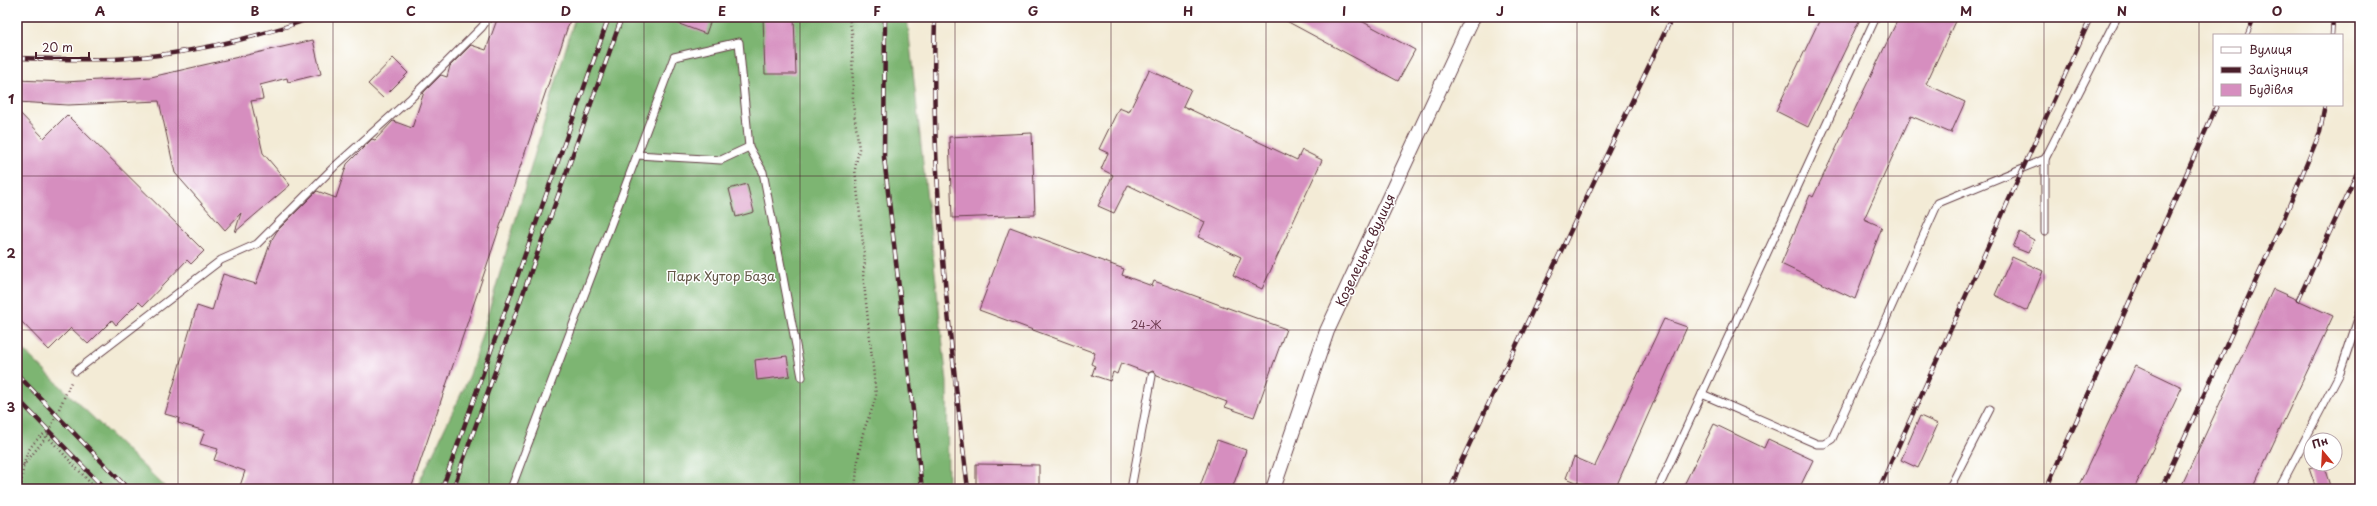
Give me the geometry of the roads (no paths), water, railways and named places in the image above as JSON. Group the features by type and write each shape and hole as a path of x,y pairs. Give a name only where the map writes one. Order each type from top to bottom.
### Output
{"street":[{"name":"Козелецька вулиця","path":"1273,489 1327,332 1473,17"}],"lane":[{"path":"76,371 221,260 257,244 334,167 411,98 482,27 489,17"},
{"path":"1658,489 1876,17"},
{"path":"2045,232 2045,159 2117,17"},
{"path":"511,489 674,57 739,42 749,147 763,172 802,377"},
{"path":"637,155 722,160 749,147"},
{"path":"1702,394 1817,444 1824,444 1832,439 1938,203 2045,159"},
{"path":"2279,489 2340,373 2360,313"},
{"path":"1131,489 1152,376"},
{"path":"1948,489 1990,409"}],"railway":[{"path":"17,58 115,59 165,54 242,39 315,17"},
{"path":"442,489 609,17"},
{"path":"453,489 622,17"},
{"path":"885,17 884,157 922,489"},
{"path":"935,17 935,135 942,253 968,489"},
{"path":"1451,489 1460,464 1672,17"},
{"path":"1879,489 2091,17"},
{"path":"2247,34 2254,17"},
{"path":"2332,34 2333,17"},
{"path":"2046,489 2217,106"},
{"path":"2161,489 2282,223 2320,132 2325,106"},
{"path":"2298,300 2360,167"},
{"path":"17,374 128,489"},
{"path":"17,398 105,489"}],"park label":[{"name":"Парк Хутор База","path":"721,276"}]}
